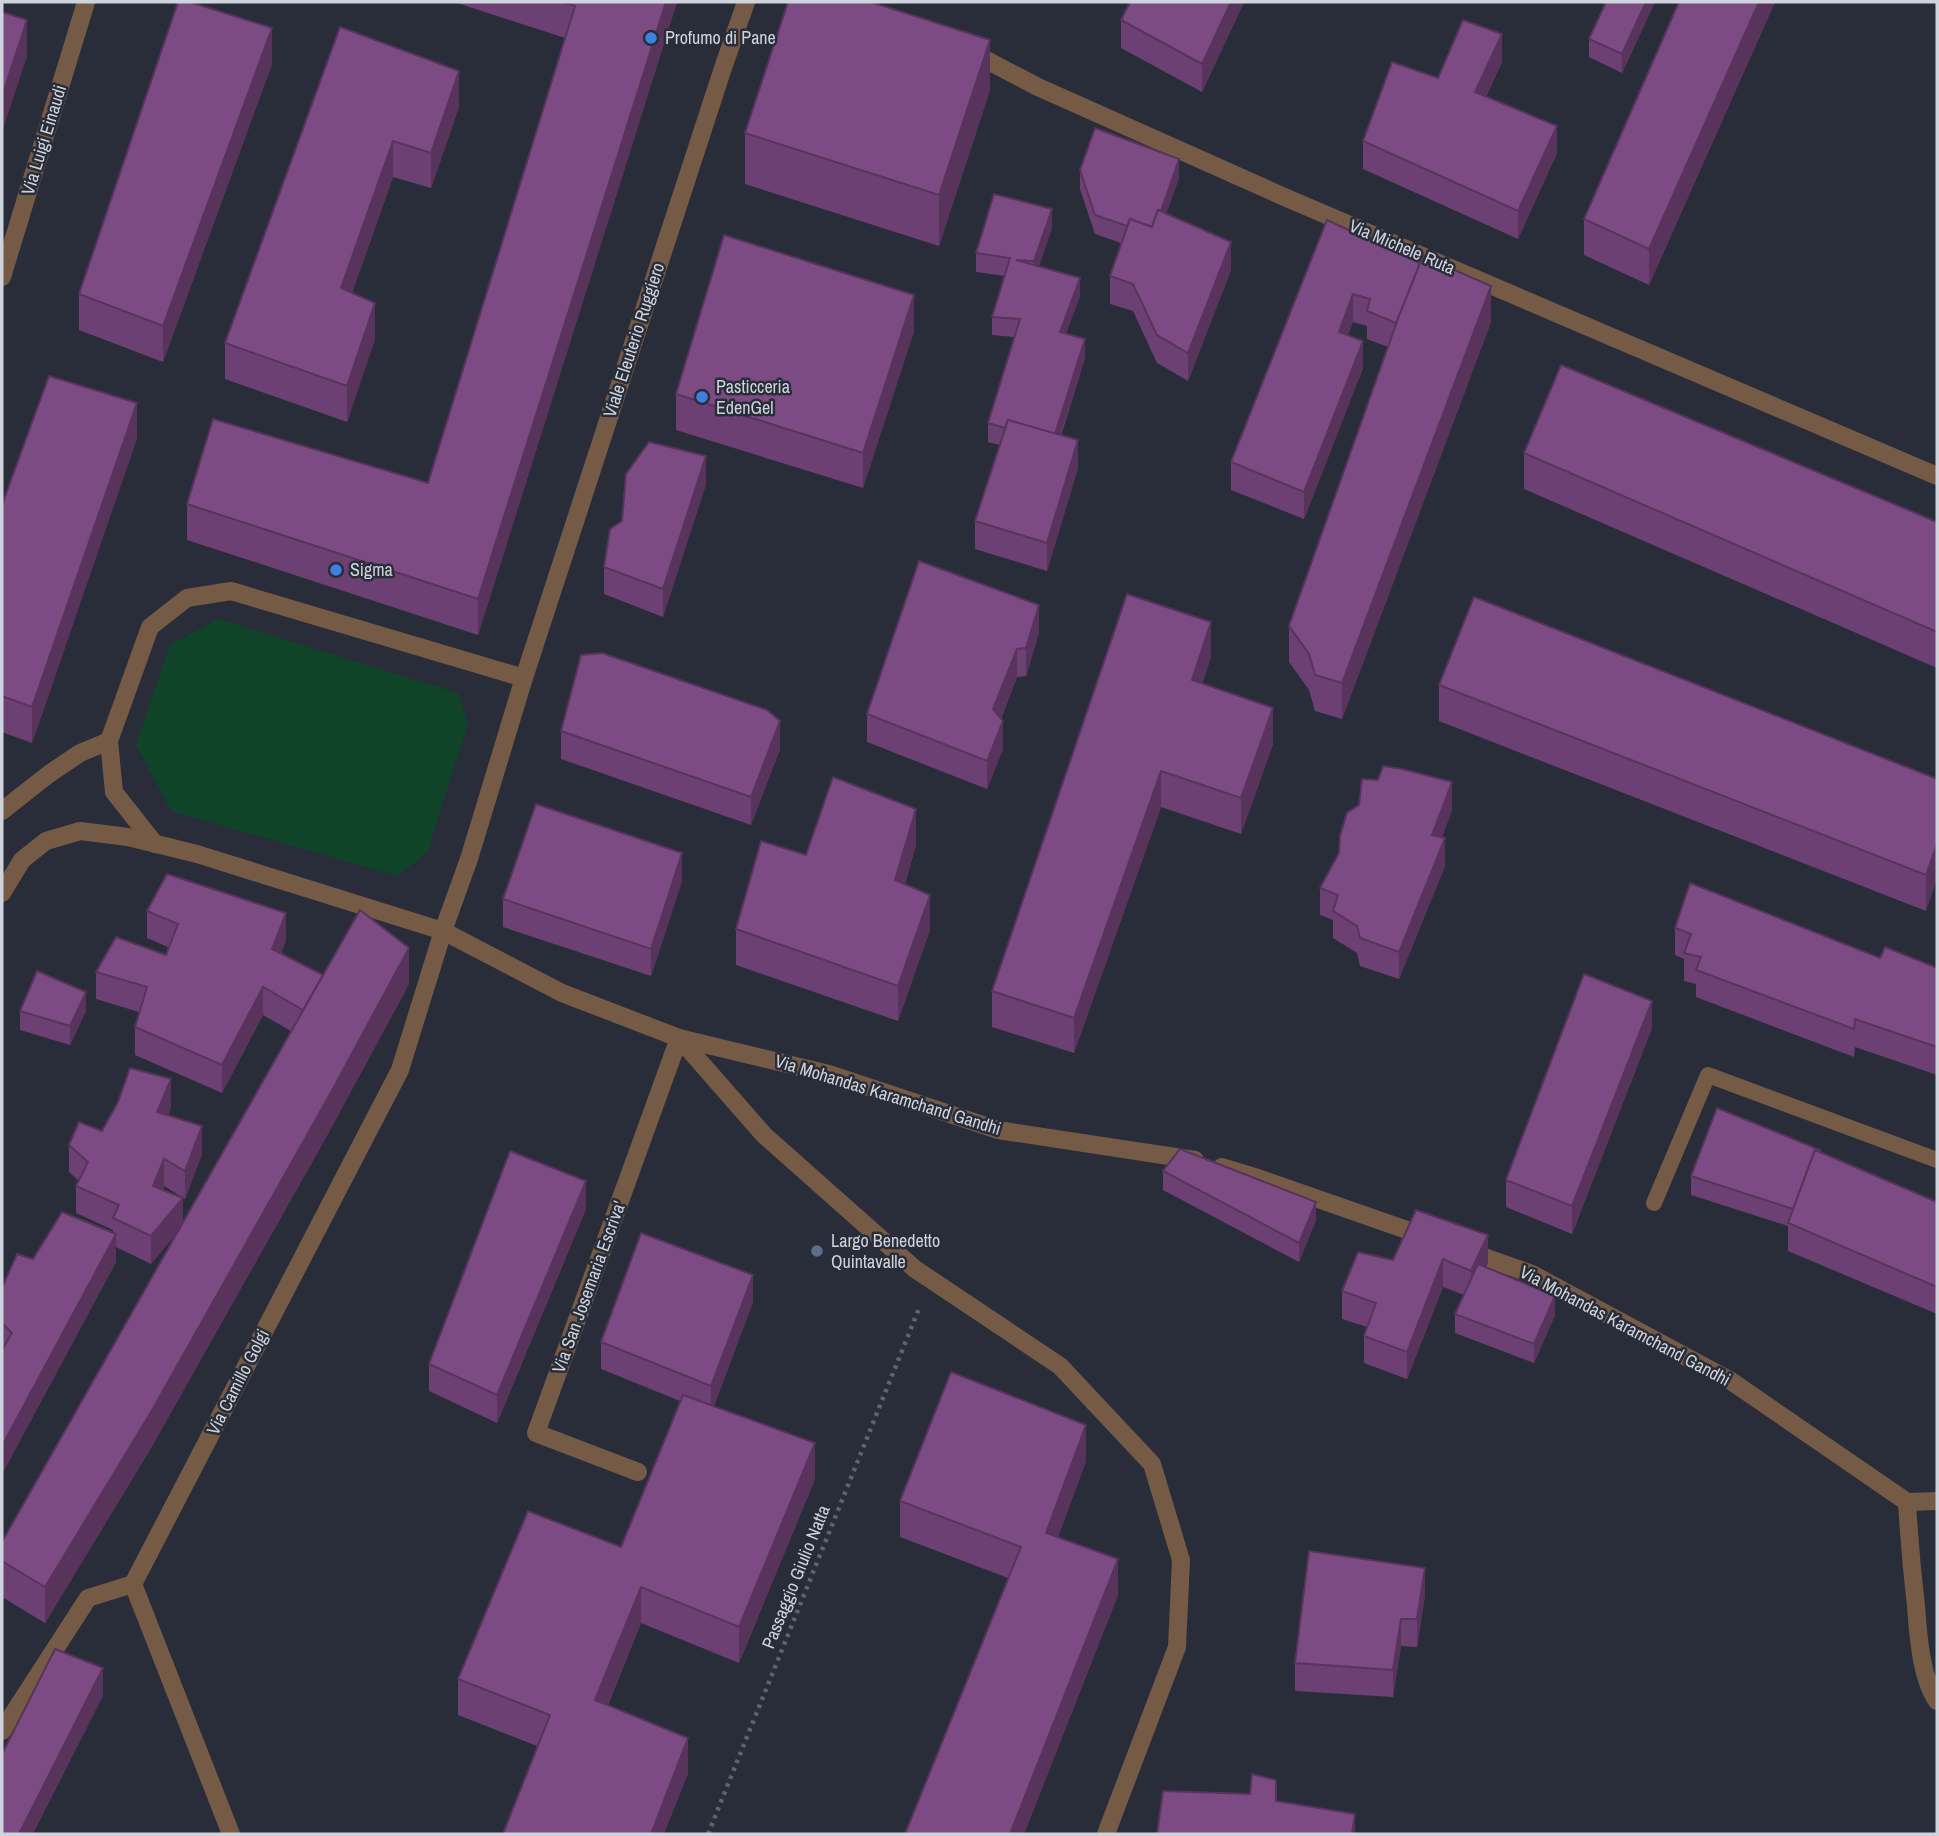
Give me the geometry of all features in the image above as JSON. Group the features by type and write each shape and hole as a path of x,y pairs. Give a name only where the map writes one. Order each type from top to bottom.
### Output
{"street":[{"name":"Via Luigi Einaudi","path":"2,277 86,2"},
{"name":"Viale Eleuterio Ruggiero","path":"443,931 718,81 746,2"},
{"name":"Via Michele Ruta","path":"956,44 1038,87 1289,199 1937,476"},
{"path":"155,844 114,792 109,741 150,627 187,598 231,591 524,678"},
{"path":"2,811 80,753 109,741"},
{"path":"2,892 22,860 46,841 80,831 128,836 210,858 443,931 562,993 679,1038 764,1136 915,1269 1060,1366 1152,1464 1181,1560 1177,1647 1106,1834"},
{"name":"Via Camillo Golgi","path":"132,1584 400,1070 443,931"},
{"name":"Via Mohandas Karamchand Gandhi","path":"679,1038 829,1074 998,1130 1198,1160 1255,1177 1532,1274 1731,1381 1907,1502"},
{"name":"Via San Josemaria Escriva'","path":"638,1472 536,1433 679,1038"},
{"path":"1937,1501 1907,1502 1920,1647 1932,1693 1937,1701"},
{"path":"2,1731 88,1598 132,1584 230,1834"}],"lane":[{"path":"1654,1203 1708,1075 1937,1160"}],"path":[{"name":"Passaggio Giulio Natta","path":"708,1834 911,1330"}],"green space":[{"path":"218,619 458,693 468,724 427,853 397,876 171,811 136,745 170,645"}],"building":[{"path":"178,2 190,2 272,28 163,326 79,294"},
{"path":"563,2 666,2 478,599 187,504 213,419 428,483 575,6"},
{"path":"788,2 871,2 990,40 939,195 745,133"},
{"path":"1130,2 1231,2 1202,64 1121,20"},
{"path":"1606,2 1646,2 1622,54 1589,39"},
{"path":"1679,2 1759,2 1649,249 1584,219"},
{"path":"2,12 27,20 2,96"},
{"path":"1463,20 1502,34 1475,92 1557,126 1518,211 1363,141 1392,62 1438,78"},
{"path":"340,27 459,71 431,153 393,141 341,288 375,303 347,386 225,343"},
{"path":"1095,128 1179,159 1161,211 1158,210 1152,227 1130,219 1127,226 1095,215 1080,170"},
{"path":"994,194 1052,209 1034,261 1016,260 1080,278 1060,332 1085,339 1055,434 1008,420 1005,428 988,423 1020,319 992,317 1010,258 976,253"},
{"path":"1158,210 1231,242 1188,353 1157,335 1133,284 1110,276 1130,219 1152,227"},
{"path":"1327,220 1420,263 1396,323 1367,311 1370,299 1353,294 1339,332 1363,341 1304,492 1231,462"},
{"path":"724,235 914,295 863,453 676,394"},
{"path":"1423,256 1491,286 1342,683 1315,675 1309,654 1289,626 1399,316"},
{"path":"1561,365 1937,522 1937,632 1524,453"},
{"path":"49,376 137,403 32,707 2,696 2,505"},
{"path":"1008,420 1078,440 1047,543 975,521"},
{"path":"649,442 706,456 663,589 604,567 610,529 622,521 626,474"},
{"path":"919,561 1039,605 1026,648 1017,649 993,709 1003,721 987,761 867,714"},
{"path":"1127,594 1211,622 1192,680 1273,708 1241,798 1161,771 1074,1018 992,991"},
{"path":"1474,597 1937,779 1937,844 1926,875 1439,685"},
{"path":"602,653 767,710 780,721 751,797 561,731 581,655"},
{"path":"1383,766 1452,782 1432,835 1445,838 1399,952 1360,938 1357,926 1333,911 1338,895 1320,888 1339,853 1340,836 1347,813 1359,805 1362,779 1378,780"},
{"path":"833,777 916,809 895,880 930,895 898,986 736,929 761,841 806,855"},
{"path":"536,804 682,853 651,949 503,899"},
{"path":"167,874 286,913 272,949 323,975 303,1010 263,987 222,1065 135,1027 147,987 96,972 116,937 166,955 178,924 147,911"},
{"path":"1690,883 1880,958 1885,947 1937,968 1937,1047 1855,1019 1854,1029 1696,970 1701,957 1684,953 1691,934 1675,928"},
{"path":"360,910 409,948 151,1412 45,1587 2,1561 2,1542"},
{"path":"37,971 86,992 70,1026 20,1011"},
{"path":"1584,974 1652,1001 1572,1206 1506,1180"},
{"path":"130,1068 171,1079 157,1112 202,1126 185,1171 164,1159 153,1186 183,1198 151,1236 113,1218 119,1205 76,1186 88,1162 69,1145 79,1122 102,1131 118,1102"},
{"path":"1717,1108 1820,1150 1815,1150 1793,1209 1691,1176"},
{"path":"1180,1149 1316,1202 1299,1243 1163,1171"},
{"path":"1815,1150 1937,1202 1937,1287 1788,1223"},
{"path":"510,1151 586,1181 497,1395 429,1364"},
{"path":"1416,1210 1488,1235 1471,1271 1443,1259 1407,1352 1364,1336 1376,1303 1342,1291 1358,1252 1393,1260"},
{"path":"62,1212 116,1234 2,1446 2,1350 12,1333 2,1323 2,1288 17,1254 33,1259"},
{"path":"641,1233 753,1275 711,1386 601,1342"},
{"path":"1478,1264 1555,1296 1534,1344 1455,1314"},
{"path":"951,1372 1086,1425 1046,1533 1118,1559 1010,1834 905,1834 1021,1547 900,1501"},
{"path":"683,1395 815,1443 739,1627 641,1587 595,1700 688,1738 651,1834 503,1834 550,1715 458,1679 528,1511 621,1547"},
{"path":"1309,1551 1425,1568 1417,1619 1401,1619 1393,1670 1295,1663"},
{"path":"55,1649 103,1668 19,1834 2,1834 2,1754"},
{"path":"1252,1774 1276,1780 1276,1801 1355,1814 1352,1834 1157,1834 1163,1791 1250,1794"}],"place":[{"name":"Profumo di Pane","path":"651,38"},
{"name":"Pasticceria EdenGel","path":"702,397"},
{"name":"Sigma","path":"336,570"},
{"name":"Largo Benedetto Quintavalle","path":"817,1251"}]}
